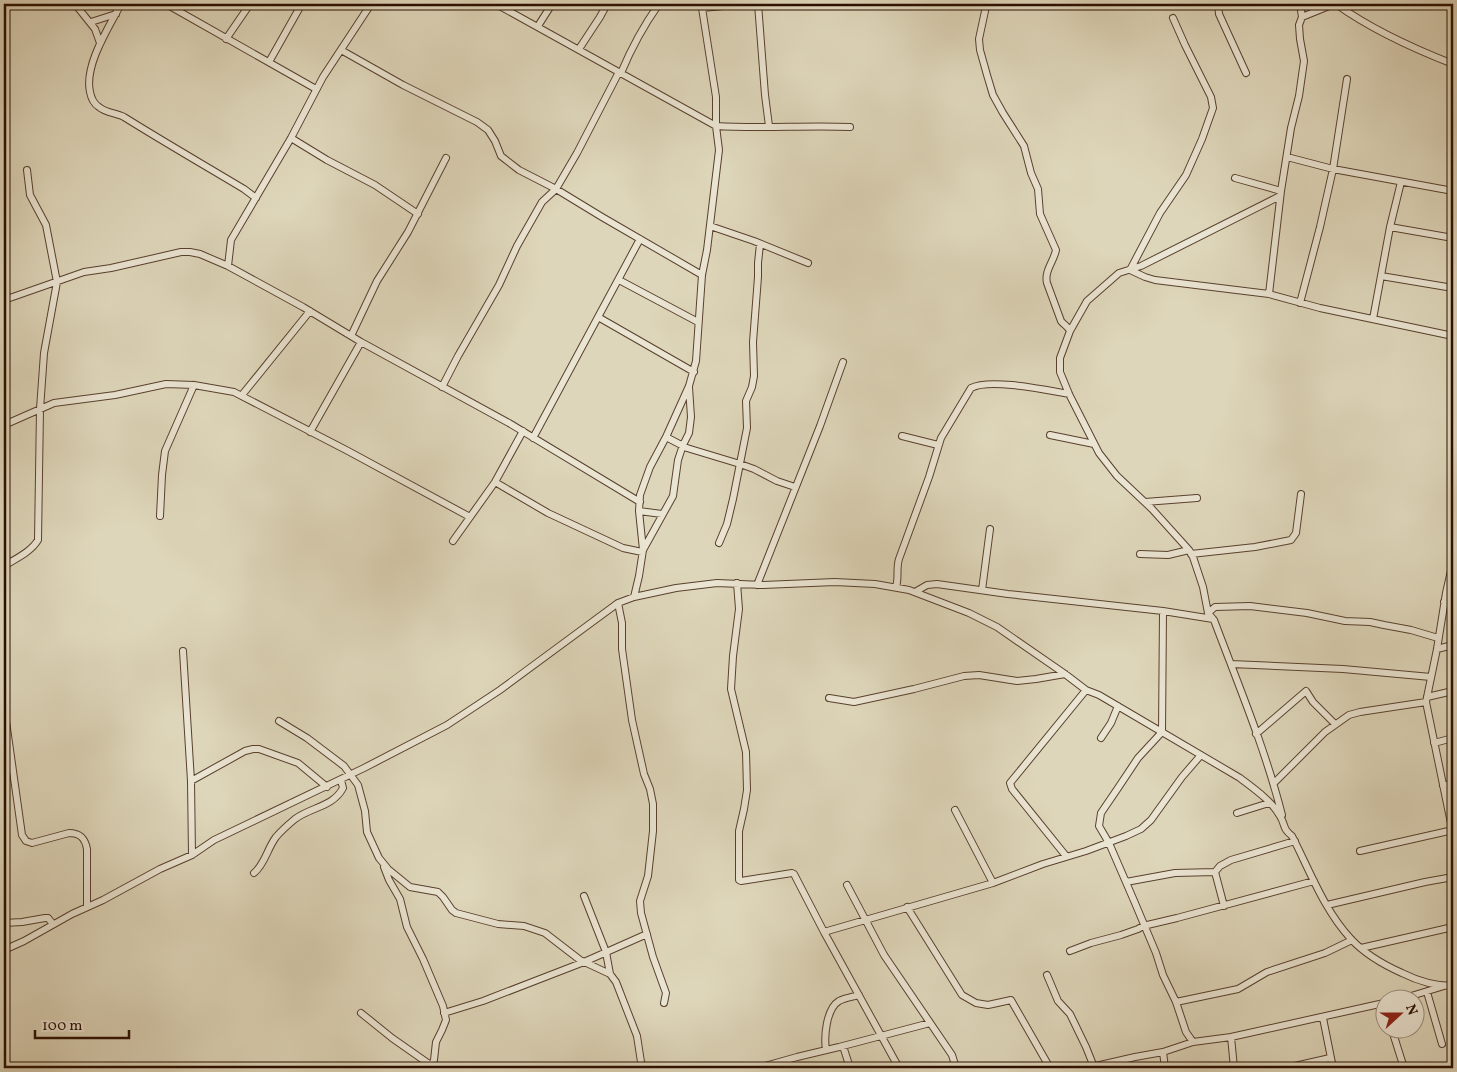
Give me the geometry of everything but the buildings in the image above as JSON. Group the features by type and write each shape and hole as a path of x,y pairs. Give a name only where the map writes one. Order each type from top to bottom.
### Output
{"street":[{"path":"75,4 96,29 100,43"},
{"path":"121,4 100,43 90,69 89,84 93,101 98,107 122,116 256,198"},
{"path":"166,4 316,89"},
{"path":"226,39 250,4"},
{"path":"228,266 231,240 291,138 316,89 371,4"},
{"path":"496,4 716,126 850,127"},
{"path":"538,26 552,4"},
{"path":"578,49 607,4"},
{"path":"442,387 499,285 517,246 542,202 556,189 659,4"},
{"path":"634,597 642,551 639,512 644,482 689,386 696,361 702,275 719,150 716,126 716,96 703,6 744,4"},
{"path":"758,4 769,126"},
{"path":"985,4 979,39 980,50 993,95 1002,113 1024,146 1031,173 1038,189 1040,214 1056,250 1047,272 1047,283 1060,321 1070,331"},
{"path":"1218,4 1219,14 1246,72"},
{"path":"1269,294 1280,194 1304,61 1299,25 1302,17 1300,4"},
{"path":"1302,17 1335,4 1372,28 1416,50 1453,64"},
{"path":"269,62 300,7"},
{"path":"91,22 116,14"},
{"path":"1130,270 1160,212 1190,167 1213,108 1211,97 1173,18"},
{"path":"341,50 403,85 477,122 488,130 495,140 501,156 519,170 556,189 702,275"},
{"path":"1300,302 1333,169 1347,79"},
{"path":"291,138 327,160 375,185 418,214"},
{"path":"1287,157 1333,169 1453,191"},
{"path":"351,336 382,274 418,214 446,158"},
{"path":"4,566 27,552 38,540 40,409 44,353 57,282 46,224 30,195 27,170"},
{"path":"1235,178 1280,194"},
{"path":"1373,319 1390,227 1401,182"},
{"path":"1280,194 1140,266 1119,273 1087,301 1070,331 1059,365 1069,394 1094,444 1117,476 1145,502 1190,552 1203,587 1208,613 1214,620 1274,783 1285,831"},
{"path":"710,226 808,263"},
{"path":"1390,227 1453,238"},
{"path":"533,438 640,240"},
{"path":"719,543 726,524 747,428 746,401 754,376 753,342 760,244"},
{"path":"4,300 84,272 111,268 180,252 200,254 228,266 523,431 640,502"},
{"path":"1130,270 1155,280 1269,294 1453,336"},
{"path":"1381,276 1453,288"},
{"path":"619,280 698,322"},
{"path":"242,396 310,311"},
{"path":"598,317 694,372"},
{"path":"310,432 361,342"},
{"path":"756,585 820,426 843,362"},
{"path":"4,426 59,402 115,395 166,384 194,385 234,392 470,517"},
{"path":"896,587 898,580 896,567 929,477 938,445 971,388 977,385 988,384 1027,387 1069,394"},
{"path":"160,516 165,451 194,385"},
{"path":"642,551 673,496 675,474 682,446 689,433 691,417 689,386"},
{"path":"453,541 496,482 523,431"},
{"path":"1050,435 1094,444"},
{"path":"902,436 938,445"},
{"path":"666,437 682,446 754,469 777,481 795,487"},
{"path":"496,482 548,513 623,548 642,551"},
{"path":"1140,554 1168,555 1254,547 1291,540 1296,533 1301,494"},
{"path":"1145,502 1197,498"},
{"path":"639,512 662,514"},
{"path":"982,590 990,529"},
{"path":"1360,851 1453,831 1426,700 1453,562"},
{"path":"4,950 104,900 160,869 192,855 214,840 340,780 438,730 540,662 618,603 634,597 697,585 856,582 896,587 915,592 970,613 997,627 1086,690 1099,695 1240,778 1256,790 1280,816 1285,831 1295,841 1327,905 1352,940 1398,972 1429,983 1453,986"},
{"path":"738,583 739,608 731,690 746,752 747,790 739,831 739,880 794,874 899,1068"},
{"path":"915,592 932,584 1163,611 1214,620"},
{"path":"1444,602 1453,600"},
{"path":"618,603 622,623 622,649 632,720 653,804 648,876 640,901 641,913 655,965 666,993 664,1003"},
{"path":"1208,613 1215,607 1250,606 1307,613 1345,621 1370,622 1412,630 1438,638"},
{"path":"1163,611 1162,732 1138,758 1101,813 1099,826 1109,843 1156,953 1186,1032 1193,1042"},
{"path":"1437,649 1453,645"},
{"path":"183,651 191,781 192,855"},
{"path":"1231,664 1343,669 1431,676"},
{"path":"829,698 854,702 964,676 979,675 1017,681 1065,674"},
{"path":"1066,856 1012,789 1010,783 1086,690"},
{"path":"1256,734 1306,691 1313,702 1335,724"},
{"path":"1274,783 1325,732 1349,715 1426,700 1453,691"},
{"path":"1101,738 1111,723 1118,706"},
{"path":"4,707 22,835 26,841 32,842 69,832 75,833 85,840 87,849 87,907"},
{"path":"279,721 328,753 344,766 358,785 365,811 366,832 400,899 407,927 438,993 446,1020 436,1042 434,1060 431,1067 361,1013"},
{"path":"1434,743 1453,738"},
{"path":"191,781 245,751 259,749 298,763 327,786"},
{"path":"824,932 993,883 1066,856 1109,843 1141,829 1151,820 1182,777 1201,755"},
{"path":"254,873 259,868 275,838 296,818 337,798 343,788 340,780"},
{"path":"1443,786 1453,783"},
{"path":"1237,813 1269,803"},
{"path":"955,810 993,883"},
{"path":"1215,872 1220,866 1231,860 1295,841"},
{"path":"383,864 410,887 438,892 456,913 498,924 524,926 545,933 568,952 610,974"},
{"path":"1126,882 1175,872 1215,872"},
{"path":"1215,872 1224,906"},
{"path":"1327,905 1453,877"},
{"path":"1070,951 1138,930 1143,926 1314,881"},
{"path":"847,885 884,955 952,1056 956,1068"},
{"path":"584,896 606,952 610,974 616,982 637,1036 639,1068"},
{"path":"907,907 962,995 976,1003 988,1005 1012,1000 1050,1068"},
{"path":"4,924 48,918 53,924"},
{"path":"1361,948 1453,927"},
{"path":"444,1013 483,1001 584,962 647,934"},
{"path":"1176,1002 1238,989 1267,972 1325,953 1352,940"},
{"path":"1047,975 1058,1001 1070,1014 1094,1066"},
{"path":"1424,993 1445,986"},
{"path":"1427,992 1442,1044"},
{"path":"826,1050 824,1039 826,1026 833,1009 838,1002 859,995"},
{"path":"1086,1068 1163,1052 1193,1042 1231,1037 1374,1005"},
{"path":"1323,1018 1333,1068"},
{"path":"758,1068 796,1056 843,1046 930,1023"},
{"path":"1231,1037 1234,1068"},
{"path":"1395,1040 1404,1068"},
{"path":"843,1046 850,1068"},
{"path":"1163,1052 1165,1068"},
{"path":"1286,1068 1330,1058"}]}
